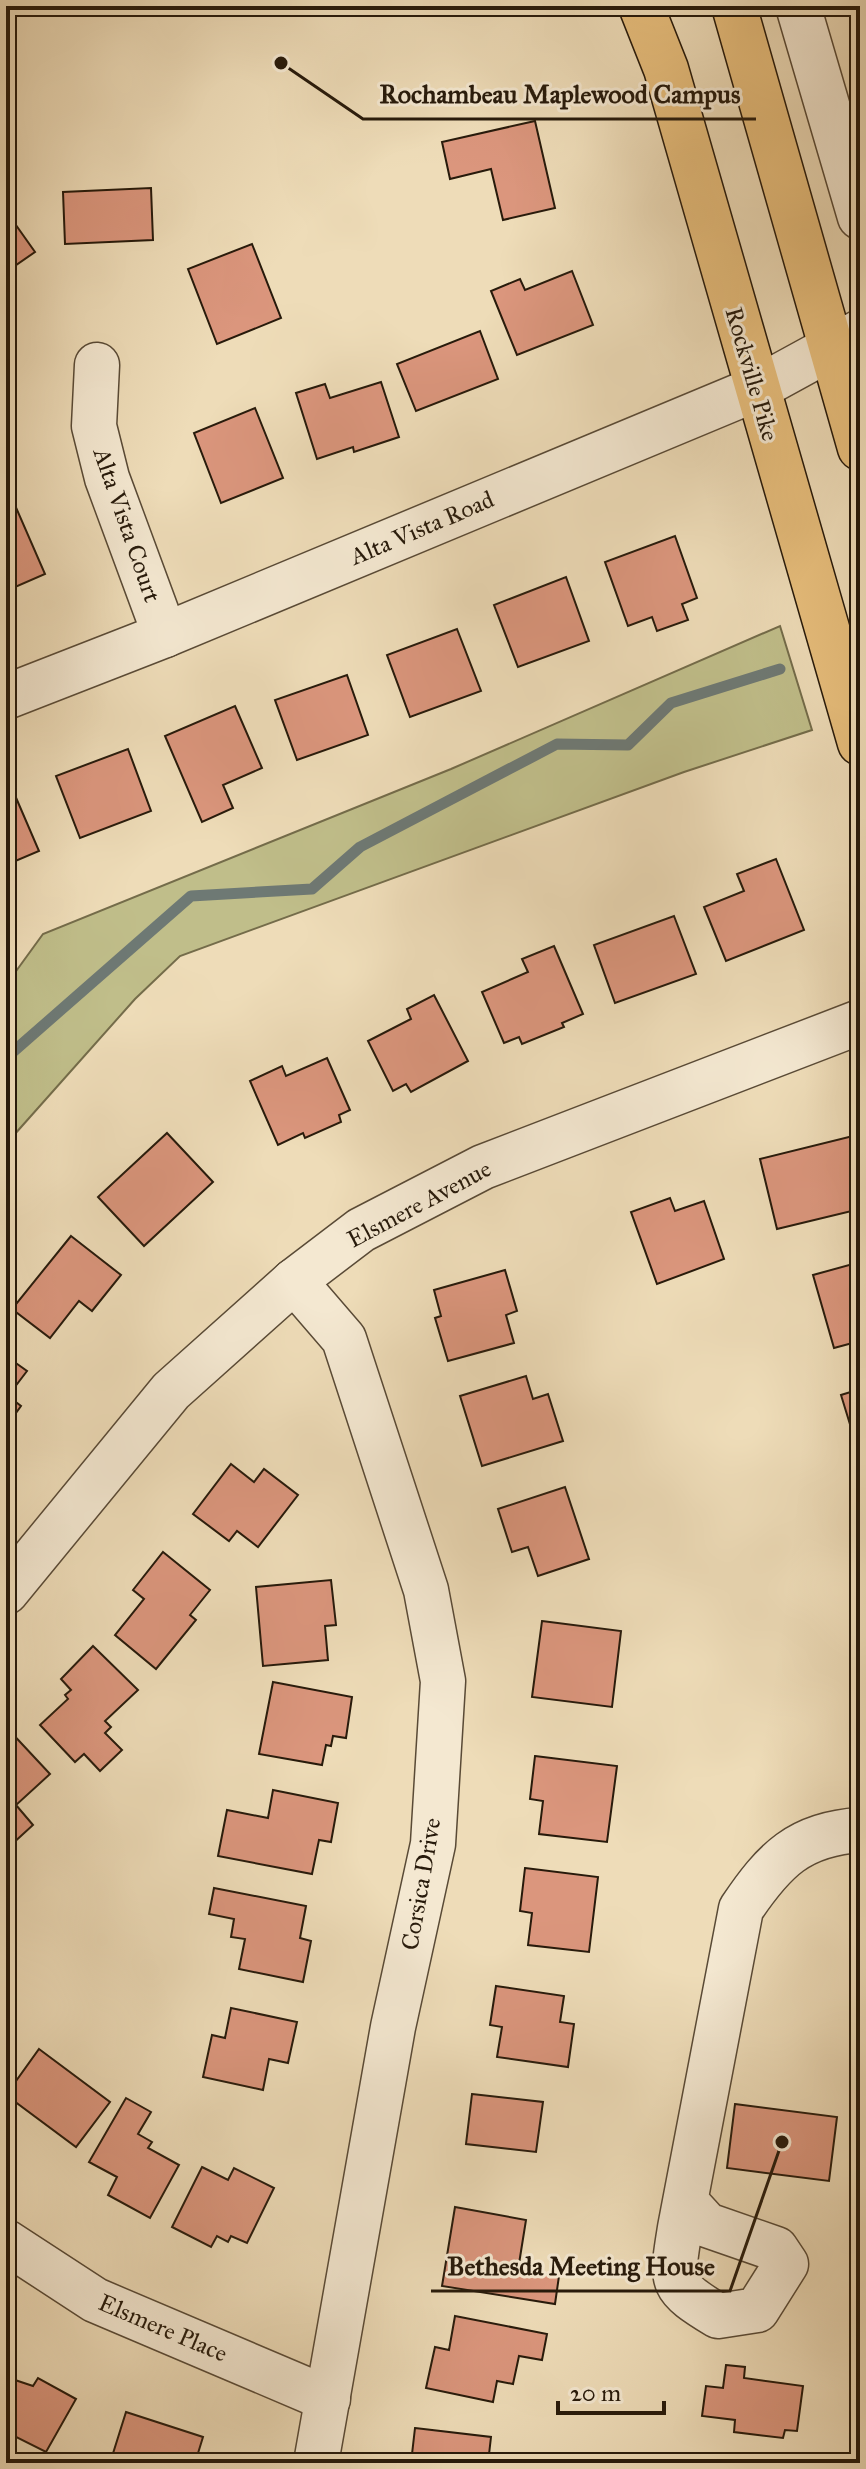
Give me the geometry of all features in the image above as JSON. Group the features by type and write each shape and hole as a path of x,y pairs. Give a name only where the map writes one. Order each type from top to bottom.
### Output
{"main road":[{"name":"Rockville Pike","path":"641,6 666,69 860,743"},
{"path":"734,6 845,340 860,448"}],"street":[{"path":"798,6 860,217"},
{"name":"Alta Vista Road","path":"6,697 165,635 756,389 845,340"},
{"name":"Alta Vista Court","path":"97,365 94,426 107,478 165,635"},
{"name":"Elsmere Avenue","path":"6,1592 171,1391 294,1281 361,1230 483,1167 860,1022"},
{"name":"Corsica Drive","path":"294,1281 344,1339 426,1590 443,1681 433,1844 393,2027 316,2463"},
{"path":"686,2202 741,1909 760,1880 789,1852 826,1833 860,1830"},
{"name":"Elsmere Place","path":"6,2242 95,2300 328,2399"}],"shaded area":[{"path":"780,626 812,730 684,772 180,956 135,999 6,1144 6,985 43,934 451,769"}],"building":[{"path":"535,121 555,208 503,220 491,169 450,179 442,142"},
{"path":"151,188 153,240 65,244 63,192"},
{"path":"6,211 35,252 6,272"},
{"path":"252,244 281,318 217,344 188,269"},
{"path":"572,271 593,325 517,355 491,291 520,279 525,290"},
{"path":"480,331 498,379 416,411 397,364"},
{"path":"381,382 399,437 354,452 353,447 317,459 296,393 325,384 330,398"},
{"path":"255,408 283,478 221,503 194,433"},
{"path":"11,496 45,574 6,591 6,498"},
{"path":"675,536 697,598 682,604 688,620 657,631 652,617 628,626 605,562"},
{"path":"566,577 589,641 518,667 494,605"},
{"path":"457,629 481,691 410,717 387,655"},
{"path":"347,675 368,735 297,760 275,700"},
{"path":"235,706 262,768 223,785 233,808 202,822 165,736"},
{"path":"128,749 151,811 80,838 56,776"},
{"path":"14,793 39,851 6,865 6,796"},
{"path":"776,859 804,930 726,961 704,907 744,891 737,874"},
{"path":"674,916 696,974 615,1003 594,945"},
{"path":"554,946 583,1014 562,1023 564,1027 522,1044 519,1037 504,1043 482,992 528,972 522,959"},
{"path":"434,995 468,1061 411,1092 406,1084 393,1091 368,1041 411,1019 407,1009"},
{"path":"327,1058 350,1110 339,1115 341,1122 305,1138 303,1133 278,1145 250,1081 282,1066 286,1076"},
{"path":"167,1133 213,1182 144,1246 98,1197"},
{"path":"857,1135 860,1209 777,1229 760,1159"},
{"path":"670,1198 675,1211 704,1201 724,1259 657,1284 631,1212"},
{"path":"71,1236 121,1275 92,1311 79,1301 50,1338 12,1309"},
{"path":"860,1262 860,1341 834,1348 813,1275"},
{"path":"505,1270 517,1311 506,1315 514,1343 448,1361 435,1318 441,1316 434,1290"},
{"path":"6,1356 27,1371 8,1396 21,1406 6,1427"},
{"path":"526,1376 533,1399 548,1394 563,1441 482,1466 460,1396"},
{"path":"860,1389 860,1457 841,1395"},
{"path":"231,1464 254,1482 264,1469 298,1495 258,1547 237,1531 229,1541 193,1514"},
{"path":"565,1487 589,1559 538,1576 528,1547 512,1552 498,1509"},
{"path":"163,1552 210,1590 190,1615 196,1620 156,1669 115,1635 144,1599 133,1590"},
{"path":"331,1580 336,1625 325,1626 328,1660 263,1666 256,1587"},
{"path":"542,1621 621,1631 612,1707 532,1697"},
{"path":"93,1646 138,1690 105,1721 111,1727 105,1733 122,1750 100,1771 84,1754 75,1762 40,1725 68,1699 65,1695 71,1690 61,1679"},
{"path":"273,1682 352,1697 346,1738 333,1736 331,1746 326,1745 322,1765 259,1754"},
{"path":"8,1729 50,1774 16,1805 33,1825 11,1845 6,1840"},
{"path":"535,1756 617,1766 607,1842 539,1834 543,1801 530,1799"},
{"path":"273,1790 338,1803 331,1842 319,1840 312,1874 218,1856 227,1810 268,1818"},
{"path":"525,1868 598,1877 589,1952 528,1945 532,1913 520,1911"},
{"path":"214,1888 306,1906 300,1938 311,1941 303,1982 239,1969 245,1939 231,1937 234,1919 209,1914"},
{"path":"496,1986 564,1996 560,2022 574,2024 568,2067 497,2057 502,2027 490,2025"},
{"path":"231,2008 297,2022 288,2063 269,2059 263,2090 203,2077 212,2035 225,2038"},
{"path":"39,2049 110,2102 76,2147 6,2095"},
{"path":"472,2094 543,2102 536,2152 466,2144"},
{"path":"126,2098 151,2112 138,2134 152,2142 148,2148 179,2165 150,2218 108,2195 117,2177 89,2162"},
{"path":"735,2104 837,2117 829,2181 727,2168"},
{"path":"202,2167 228,2180 234,2168 274,2188 247,2243 231,2236 228,2242 217,2236 211,2247 172,2227"},
{"path":"455,2207 526,2220 518,2270 559,2276 555,2304 442,2286"},
{"path":"455,2316 547,2334 542,2360 519,2356 513,2384 497,2381 493,2402 426,2388 435,2347 449,2350"},
{"path":"726,2365 745,2367 744,2378 803,2386 797,2431 785,2430 783,2438 734,2432 735,2420 702,2416 706,2386 723,2388"},
{"path":"6,2377 33,2386 38,2378 76,2399 46,2452 6,2432"},
{"path":"126,2412 203,2437 195,2463 110,2463"},
{"path":"415,2428 491,2437 488,2463 411,2463"}],"waterway":[{"path":"6,1058 191,896 312,889 360,847 557,744 628,745 671,703 780,669"}],"place":[{"name":"Rochambeau Maplewood Campus","path":"281,63"},
{"name":"Bethesda Meeting House","path":"782,2142"}]}
